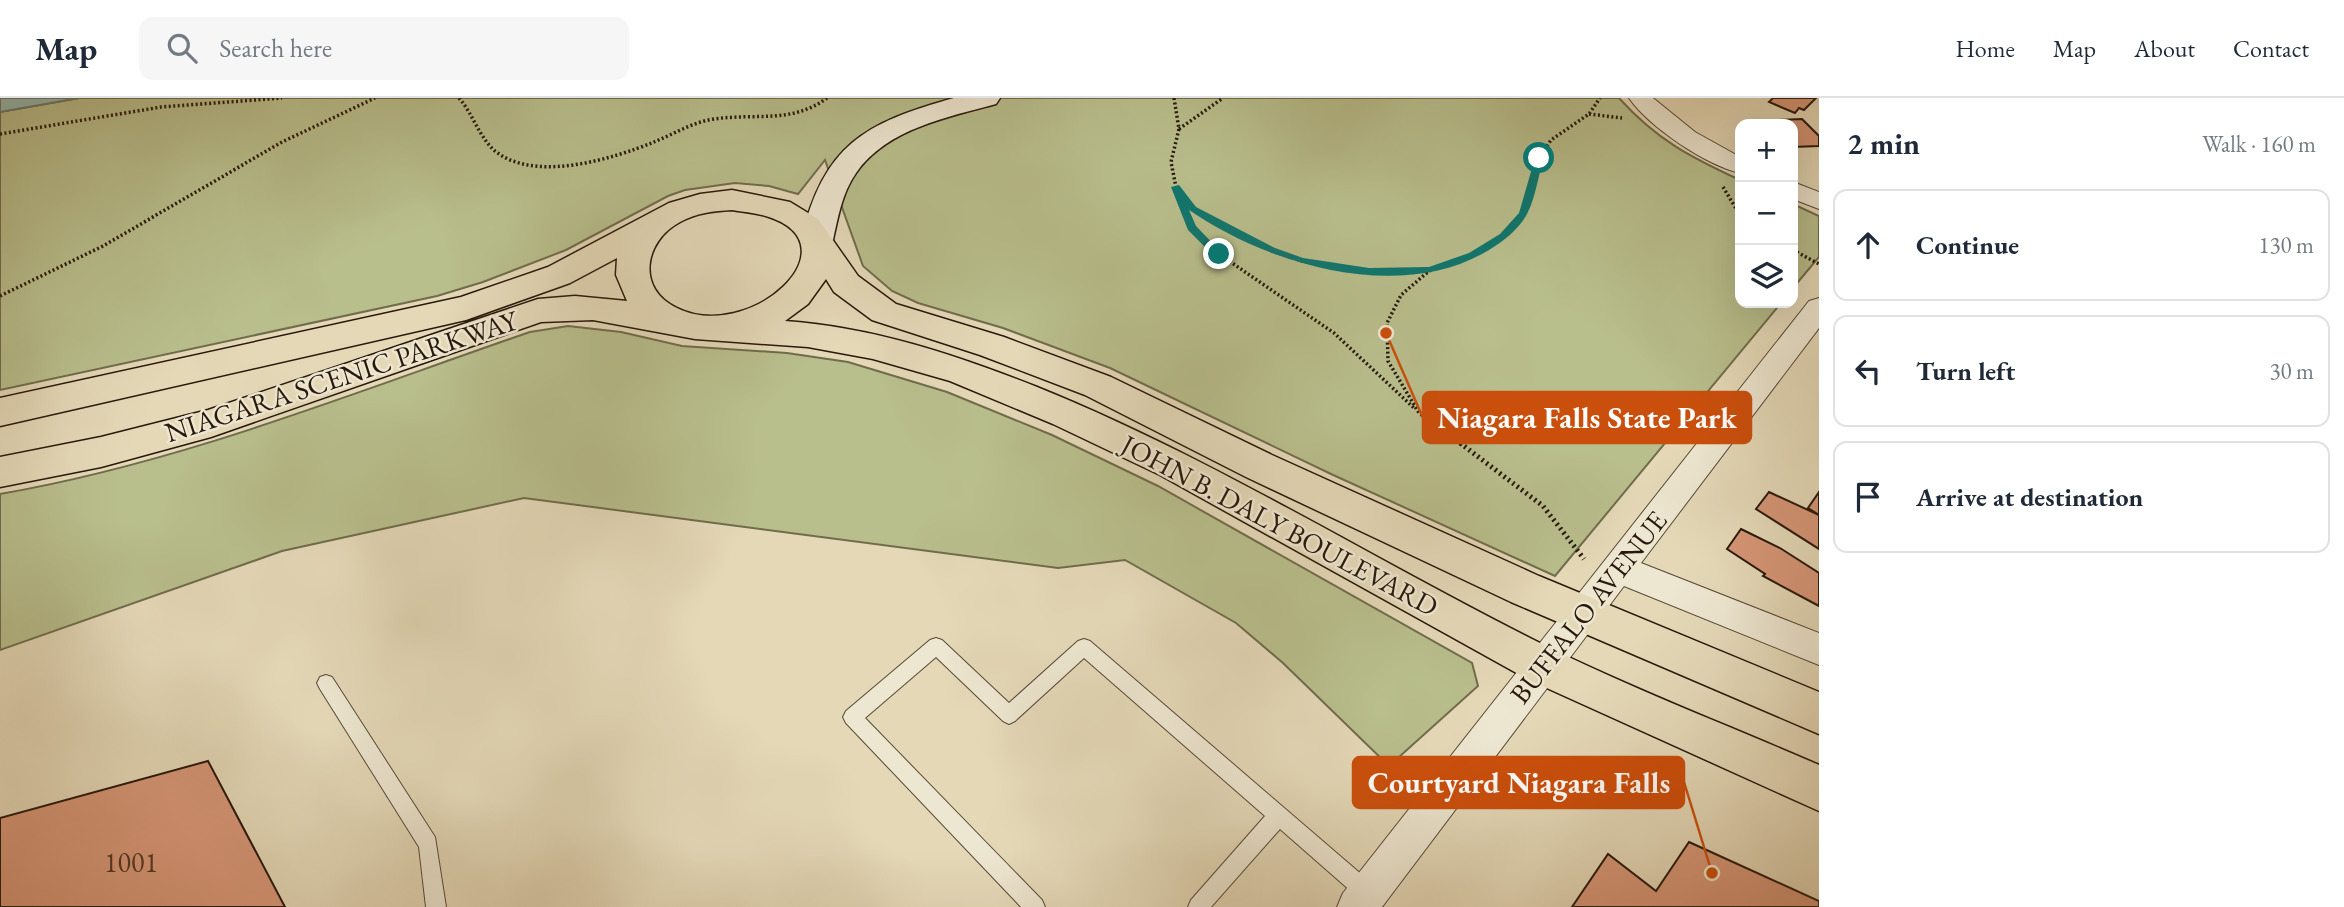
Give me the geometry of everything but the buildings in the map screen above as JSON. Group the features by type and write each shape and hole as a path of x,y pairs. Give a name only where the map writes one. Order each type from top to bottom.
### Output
{"highway":[{"path":"719,201 749,201 772,206 791,214 808,227 817,241 819,256 816,271 791,302 759,321 720,329 682,325 652,311 635,289 633,266 635,252 641,240 655,224 694,206 719,201"},
{"name":"NIAGARA SCENIC PARKWAY","path":"0,412 466,308 559,275 655,224"},
{"name":"JOHN B. DALY BOULEVARD","path":"817,241 846,284 884,312 1005,351 1107,390 1259,466 1583,615 1819,713"},
{"name":"NIAGARA SCENIC PARKWAY","path":"0,472 101,452 202,425 538,311 563,307 602,309 682,325"},
{"name":"JOHN B. DALY BOULEVARD","path":"720,329 808,335 873,346 961,371 1066,414 1173,464 1544,666 1819,788"}],"main road":[{"path":"817,241 832,187 843,169 859,152 878,136 901,123 986,98"}],"street":[{"path":"1640,98 1693,142 1735,163"},
{"path":"1798,192 1819,201"},
{"name":"BUFFALO AVENUE","path":"1363,900 1583,615 1602,566 1819,307"},
{"path":"1602,566 1819,649"}],"lane":[{"path":"1035,907 852,717 936,646 1009,715 1084,647 1279,815 1363,900"},
{"path":"326,683 428,844 436,907"},
{"path":"1198,907 1279,815"}],"path":[{"path":"0,134 150,108 282,98"},
{"path":"0,296 103,246 282,142 375,98"},
{"path":"459,98 469,110 482,139 499,156 521,164 541,165 578,163 620,154 691,125 715,119 794,115 819,106 827,98"},
{"path":"1174,98 1180,129 1171,162 1176,187 1192,228 1219,254 1334,332 1419,413 1543,506 1602,566"},
{"path":"1180,129 1223,98"},
{"path":"1176,187 1193,209 1272,251 1302,261 1369,271 1429,271 1473,255 1504,236 1523,214 1539,158 1551,140 1589,114 1600,98"},
{"path":"1589,114 1630,120"},
{"path":"1798,253 1819,264"},
{"path":"1419,413 1388,361 1387,324 1401,295 1429,271"}],"green space":[{"path":"79,98 1619,98 1647,125 1675,146 1735,178 1735,308 1777,308 1555,576 1331,474 1110,368 1003,328 918,303 892,291 863,266 825,160 798,194 769,186 735,183 685,190 668,196 566,250 483,282 437,296 0,390 0,112"},
{"path":"1798,206 1819,216 1819,257 1798,282"},
{"path":"568,326 621,332 682,346 787,353 848,362 947,392 1052,435 1158,486 1472,663 1478,686 1389,766 1283,663 1236,623 1125,560 1058,568 524,498 282,551 0,650 0,494 136,464 268,424 530,332"}],"water":[{"path":"0,98 79,98 0,112"}],"place":[{"name":"Niagara Falls State Park","path":"1386,333"},
{"name":"Courtyard Niagara Falls","path":"1712,873"}],"route":[{"path":"1219,254 1192,228 1176,187 1193,209 1272,251 1302,261 1369,271 1429,271 1473,255 1504,236 1523,214 1539,158"}]}
